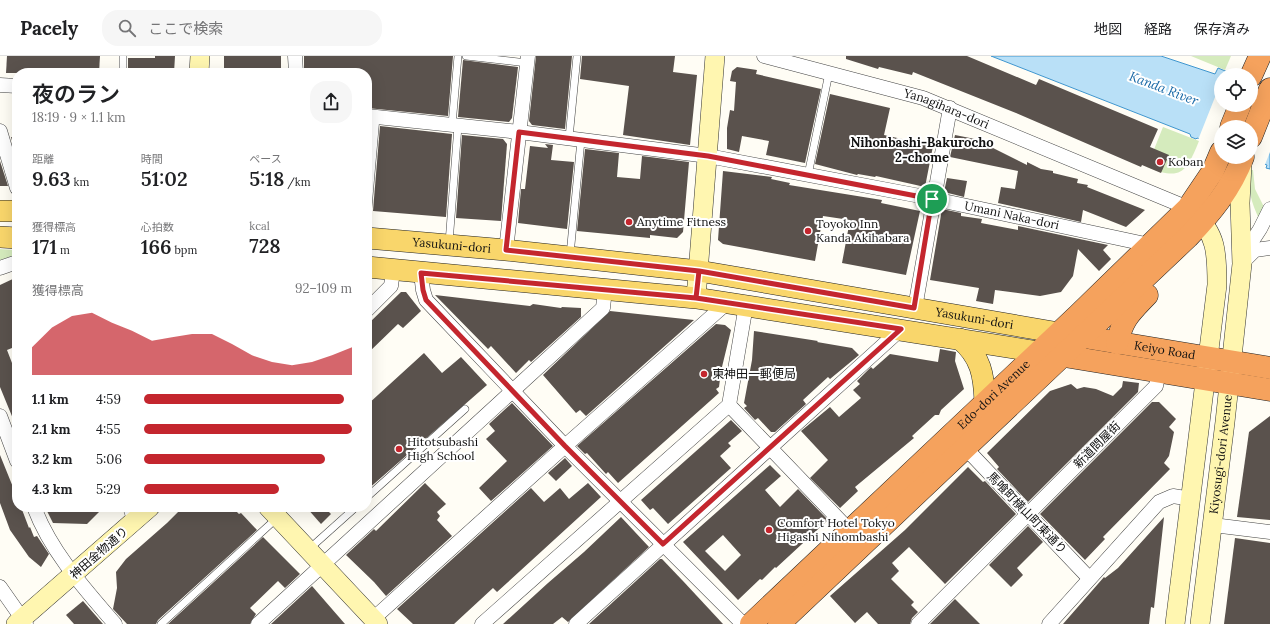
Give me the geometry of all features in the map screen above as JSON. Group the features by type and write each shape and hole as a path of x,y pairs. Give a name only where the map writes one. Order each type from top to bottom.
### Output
{"highway":[{"path":"1255,68 1260,56"},
{"path":"1258,120 1270,89"},
{"name":"Edo-dori Avenue","path":"779,624 1188,237 1195,215 1216,164"},
{"name":"Edo-dori Avenue","path":"751,624 1150,245 1195,215 1227,191 1240,164"},
{"path":"1117,342 1121,325 1127,316 1162,279 1188,237"},
{"name":"Keiyo Road","path":"1059,333 1270,368"},
{"name":"Yasukuni-dori","path":"1039,352 1063,356"},
{"name":"Keiyo Road","path":"1063,356 1270,390"}],"main road":[{"path":"0,211 12,211"},
{"path":"0,237 12,238"},
{"name":"Yasukuni-dori","path":"372,238 506,250 699,271 1059,333"},
{"name":"Yasukuni-dori","path":"372,268 696,298 901,329 1039,352"},
{"path":"960,339 976,356 984,385 985,402"}],"street":[{"path":"199,68 200,56"},
{"path":"295,56 296,68"},
{"path":"696,298 715,56"},
{"name":"Yanagihara-dori","path":"764,56 923,98 950,108 1195,215"},
{"path":"506,250 527,59"},
{"path":"0,85 12,86"},
{"path":"914,308 932,199 950,108"},
{"name":"Umani Naka-dori","path":"372,116 519,132 708,156 932,199 1150,245"},
{"path":"0,131 12,171"},
{"name":"Kiyosugi-dori Avenue","path":"1200,624 1230,383 1243,259 1240,203 1242,164"},
{"path":"1243,259 1270,209"},
{"name":"Kiyosugi-dori Avenue","path":"1175,624 1217,285 1217,255 1212,236 1195,215"},
{"path":"1243,259 1255,250 1270,248"},
{"path":"0,268 12,264"},
{"path":"372,305 391,286 393,270"},
{"path":"421,273 426,300 565,446 744,624"},
{"path":"258,624 603,308 606,289"},
{"path":"482,624 730,404 737,304"},
{"path":"273,512 373,622 565,446 737,304"},
{"path":"576,624 663,544 772,448 901,329"},
{"name":"新道問屋街","path":"918,624 1156,386 1159,372"},
{"path":"730,404 849,530"},
{"path":"0,416 12,448"},
{"name":"馬喰町横山町東通り","path":"964,449 973,456 1089,578"},
{"path":"1049,624 1159,502 1173,496 1191,500"},
{"name":"Kiyosugi-dori Avenue","path":"1191,500 1213,525"},
{"path":"36,512 50,540 73,576 115,624"},
{"name":"神田金物通り","path":"21,622 73,576 132,514"},
{"path":"1213,525 1270,532"},
{"path":"0,587 21,622"}],"lane":[{"path":"122,68 123,56"},
{"path":"449,245 458,56"},
{"path":"466,56 527,59"},
{"path":"569,257 575,139 577,56"},
{"path":"808,175 829,73"},
{"path":"372,493 465,409"},
{"path":"161,624 273,512"},
{"path":"308,550 350,512"}],"green space":[{"path":"1191,56 1231,56 1226,68 1220,68"},
{"path":"1163,127 1199,141 1186,167 1175,173 1158,171 1147,167"},
{"path":"1251,170 1253,170 1255,189 1266,211 1259,219 1249,189"},
{"path":"0,249 12,250 12,257 0,260"}],"water":[{"name":"Kanda River","path":"991,56 1161,56 1214,74 1214,112 1258,112 1258,99 1270,89 1270,169 1266,168 1267,165 1258,161 1258,120 1214,120 1214,144 1191,137 1190,134"}],"pier":[{"path":"1258,82 1270,87 1270,152 1264,167 1257,164 1258,120 1214,120 1214,146 1198,140 1214,100 1214,112 1258,112"}],"building":[{"path":"7,56 100,56 99,68 12,68 12,73 6,73"},
{"path":"155,56 175,56 174,68 128,68 128,58 155,58"},
{"path":"224,56 281,56 281,68 224,68"},
{"path":"304,56 453,56 448,116 372,108 372,68 304,68"},
{"path":"536,56 572,56 565,129 532,125 529,121"},
{"path":"582,56 675,56 673,72 697,75 690,145 623,135 629,86 580,79"},
{"path":"846,56 967,56 1036,85 1039,79 1158,129 1150,147 1169,155 1161,173 1142,165 1141,167 1016,113 913,72 912,75 879,67 878,69 846,59"},
{"path":"463,60 518,67 512,118 509,122 458,117"},
{"path":"737,67 757,70 756,74 821,89 805,163 766,155 769,141 742,136 739,152 727,149 727,128 730,110 734,111 736,82 730,81 732,71"},
{"path":"830,94 890,108 884,135 933,146 925,187 876,176 857,175 815,164"},
{"path":"380,126 452,134 446,217 373,211"},
{"path":"462,135 503,139 507,144 501,221 456,218"},
{"path":"955,135 975,139 1027,165 1027,162 1041,169 1053,171 1053,173 1078,179 1077,183 1088,185 1087,187 1145,210 1126,227 1083,210 1081,222 998,203 1001,187 1015,189 1018,171 950,157"},
{"path":"545,144 553,145 551,160 574,162 567,229 518,223 521,189 525,189 530,146 548,148"},
{"path":"585,149 619,153 617,177 640,179 642,156 689,162 683,232 677,238 650,235 650,238 577,231"},
{"path":"0,161 8,186 0,186"},
{"path":"723,171 772,177 771,179 790,183 789,185 882,200 881,203 920,211 906,275 842,263 850,220 823,216 815,261 723,244 718,240"},
{"path":"947,178 967,181 964,197 944,192"},
{"path":"942,209 961,213 961,216 982,219 981,223 1018,230 1018,226 1108,245 1103,250 1111,259 1099,271 1078,249 1073,276 1061,292 1040,296 995,290 993,304 976,301 979,288 930,280"},
{"path":"12,279 12,348 7,350 12,363 12,416 0,387 0,285"},
{"path":"401,292 406,292 421,311 403,328 398,324 372,349 372,320"},
{"path":"435,295 530,306 533,304 561,308 581,308 581,317 531,362 529,360 516,373 491,346 488,349"},
{"path":"610,311 694,320 586,416 580,410 576,413 543,375"},
{"path":"716,324 725,325 731,330 721,371 719,387 716,389 719,393 618,483 608,472 606,474 587,453 585,454 577,446"},
{"path":"754,331 852,348 859,355 830,379 828,377 803,400 806,404 775,432 771,432 758,418 755,420 744,408 747,406 744,403 752,360"},
{"path":"940,349 956,352 955,361 964,389 941,410 939,415 935,415 912,436 914,438 855,487 858,491 840,508 810,478 828,460 801,431 830,407 839,417 861,398 853,390 860,384 857,381 871,367 873,369 890,354 938,362"},
{"path":"424,353 442,373 461,357 487,385 372,486 372,400"},
{"path":"1123,381 1139,383 1138,392 1028,502 997,469 999,467 987,453 1050,391 1071,384 1077,389 1084,387 1096,389 1113,396 1122,387"},
{"path":"1152,402 1159,402 1176,419 1169,427 1174,432 1169,456 1164,463 1170,469 1103,537 1105,539 1085,560 1040,514"},
{"path":"512,403 553,446 491,501 479,488 507,461 486,439 495,431 489,424"},
{"path":"1270,416 1270,520 1237,517 1249,432"},
{"path":"731,420 742,431 728,443 731,446 720,456 731,468 668,524 653,508 650,510 641,500"},
{"path":"0,455 12,485 12,512 23,512 34,537 37,536 49,554 41,567 29,557 10,530 0,503"},
{"path":"565,458 572,466 556,481 548,473"},
{"path":"770,465 781,476 765,490 780,507 798,489 828,520 776,568 775,567 762,580 760,579 738,600 683,542","holes":["723,535 741,555 725,571 705,551"]},
{"path":"968,467 983,482 985,481 1016,514 945,584 909,547 892,563 899,571 891,579 914,602 911,605 918,612 912,618 910,624 878,624 867,612 855,623 830,596 905,530"},
{"path":"425,483 446,504 437,512 440,516 437,520 452,536 386,596 346,555 374,529 376,531"},
{"path":"588,483 601,497 497,592 493,588 454,624 413,624 397,609 531,488 544,502 560,488 569,499"},
{"path":"48,512 99,512 87,524 53,523"},
{"path":"178,512 237,512 239,514 241,513 257,530 158,620 156,624 127,624 113,609 117,588 116,572 126,559"},
{"path":"310,512 329,512 331,514 321,524"},
{"path":"621,517 649,547 568,622 562,617 553,624 503,624 584,552"},
{"path":"1164,517 1154,608 1151,607 1149,624 1063,624 1104,577 1105,578 1118,568"},
{"path":"1028,526 1043,542 1017,568 1023,575 1011,587 989,565"},
{"path":"263,537 300,574 285,588 278,581 250,608 256,614 250,624 168,624"},
{"path":"1235,538 1270,543 1270,624 1224,624"},
{"path":"660,559 662,559 723,624 589,624"},
{"path":"312,586 345,624 271,624"},
{"path":"955,599 980,624 930,624"},
{"path":"83,601 103,624 74,624 66,615"}],"place":[{"name":"Koban","path":"1160,162"},
{"name":"Anytime Fitness","path":"629,222"},
{"name":"Toyoko Inn Kanda Akihabara","path":"808,231"},
{"name":"東神田一郵便局","path":"704,374"},
{"name":"Hitotsubashi High School","path":"399,449"},
{"name":"Comfort Hotel Tokyo Higashi Nihombashi","path":"769,530"}],"district":[{"name":"Nihonbashi-Bakurocho 2-chome","path":"922,150"}],"route":[{"path":"932,199 708,156 519,132 506,250 699,271 696,298 421,273 423,290 426,300 565,446 663,544 772,448 901,329 696,298 699,271 914,308 932,199"}]}
